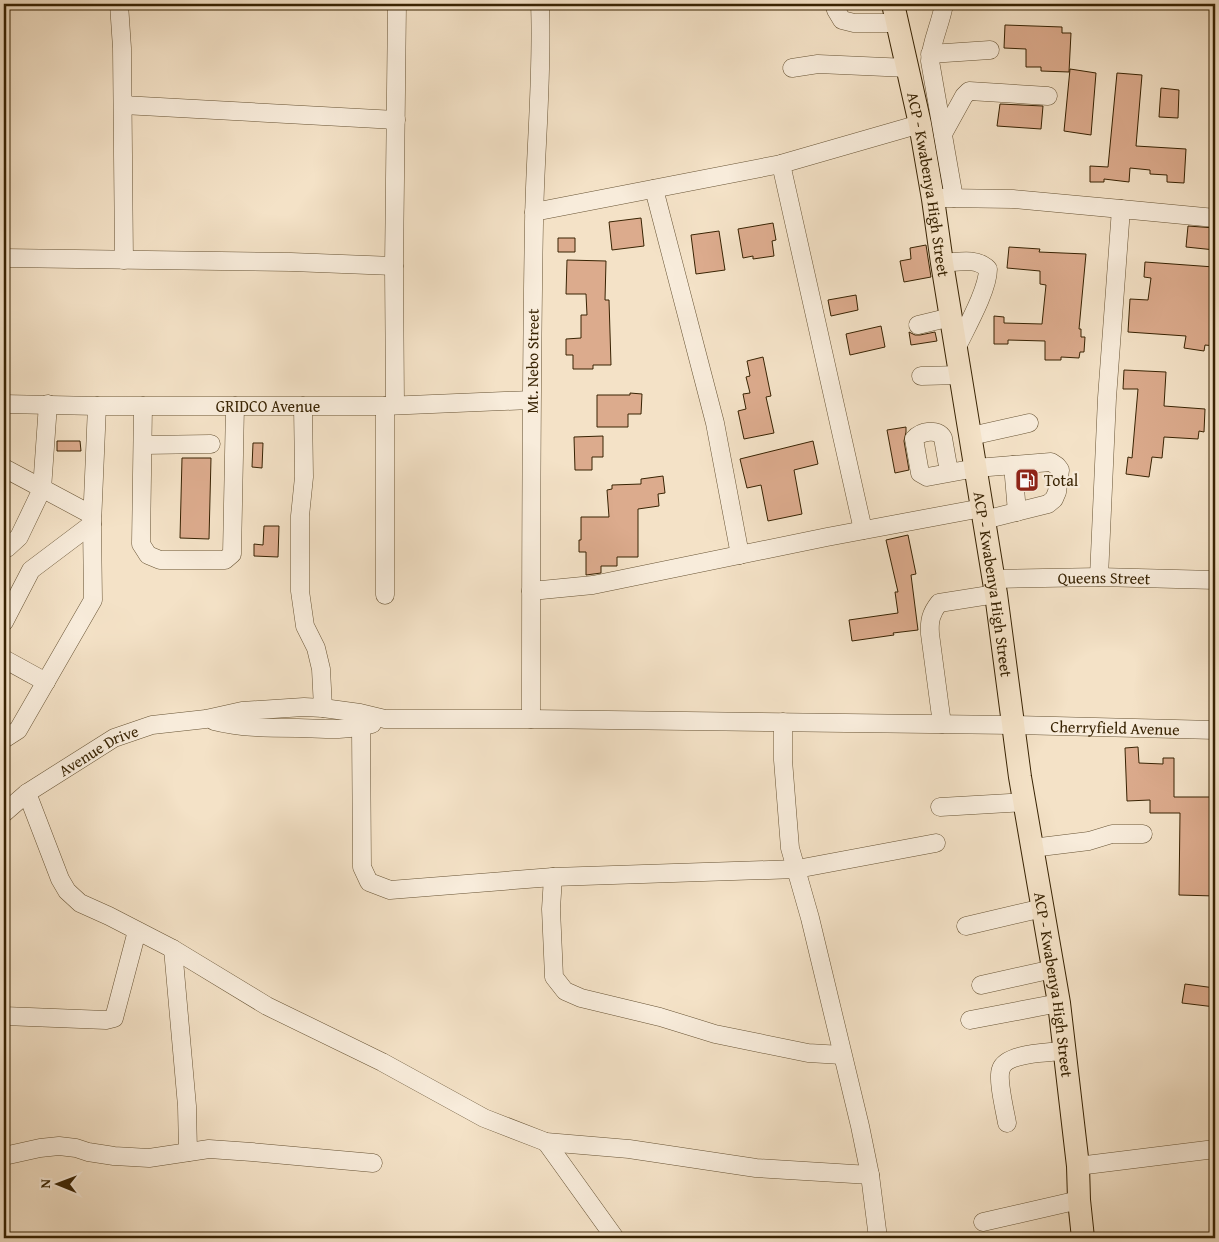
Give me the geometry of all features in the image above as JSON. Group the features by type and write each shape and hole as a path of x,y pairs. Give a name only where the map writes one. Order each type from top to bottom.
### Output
{"main road":[{"name":"ACP - Kwabenya High Street","path":"896,13 920,124 943,198 942,263 995,587 1013,725 1032,848 1059,1003 1066,1050 1078,1166"},
{"path":"1078,1166 1083,1238"},
{"path":"1078,1166 1088,1200 1094,1238"}],"street":[{"path":"119,4 122,48 124,260"},
{"path":"385,595 394,266 397,4"},
{"name":"Mt. Nebo Street","path":"531,719 531,400 534,212 542,35 540,4"},
{"path":"834,4 842,20 854,23 896,13"},
{"path":"944,4 942,18 930,54 943,134 943,198 1013,199 1215,218"},
{"path":"930,54 990,50"},
{"path":"792,68 818,64 908,68"},
{"path":"943,134 964,96 969,92 1048,96"},
{"path":"123,105 396,120"},
{"path":"534,212 742,170 781,164 920,124"},
{"path":"781,164 864,530"},
{"path":"654,189 715,423 740,555"},
{"path":"1099,577 1107,398 1121,209"},
{"path":"4,258 291,262 394,266"},
{"path":"942,263 973,261 982,263 988,269 988,278 984,289 956,349"},
{"path":"918,325 951,317"},
{"path":"922,376 961,375"},
{"name":"GRIDCO Avenue","path":"4,404 97,406 390,406 531,400"},
{"path":"4,548 7,548 19,537 42,489 48,404"},
{"path":"4,740 18,730 93,600 92,520 97,406"},
{"path":"143,406 141,544 148,555 160,560 225,560 232,554 235,406"},
{"path":"303,406 304,477 300,516 300,591 305,626 316,648 321,669 323,708"},
{"path":"971,436 1028,423"},
{"path":"143,445 211,444"},
{"path":"531,591 593,585 864,530 983,514 1017,512 1048,504 1054,499 1058,492 1060,470 1051,462 949,472"},
{"path":"1013,465 1017,512"},
{"path":"4,468 92,520"},
{"path":"4,622 32,570 92,520"},
{"name":"Queens Street","path":"942,724 929,624 932,612 939,604 995,587 1099,577 1215,580"},
{"path":"4,659 46,682"},
{"name":"Avenue Drive","path":"4,813 26,793 114,738 152,725 242,711 304,707 360,713 385,720"},
{"path":"206,718 223,723 258,728 329,729 361,727 385,720"},
{"name":"Cherryfield Avenue","path":"385,720 531,719 783,722 1215,730"},
{"path":"783,722 782,760 790,848 810,918 860,1126 870,1175 878,1238"},
{"path":"361,727 362,867 369,882 390,890 552,877 797,869 936,842"},
{"path":"26,793 60,879 67,891 80,904 109,916 173,949 267,1006 382,1062 484,1118 546,1142 629,1149 756,1168 870,1175"},
{"path":"940,807 1025,802"},
{"path":"1032,848 1089,841 1112,834 1143,834"},
{"path":"552,877 551,909 554,977 565,991 581,998 715,1034 808,1054 842,1055"},
{"path":"966,926 1043,908"},
{"path":"4,1016 106,1020 114,1018 137,931"},
{"path":"173,949 187,1106 188,1152"},
{"path":"981,985 1053,969"},
{"path":"970,1020 1059,1003"},
{"path":"1007,1123 1000,1069 1006,1061 1017,1057 1066,1050"},
{"path":"546,1142 614,1238"},
{"path":"4,1156 59,1146 114,1156 149,1158 209,1150 373,1162"},
{"path":"1078,1166 1215,1149"},
{"path":"983,1222 1079,1200"}],"building":[{"path":"1005,25 1062,27 1062,33 1071,33 1069,72 1041,71 1041,67 1026,67 1026,49 1004,48"},
{"path":"1070,69 1096,73 1091,135 1064,131"},
{"path":"1117,73 1142,75 1136,146 1186,149 1184,183 1167,182 1167,175 1150,174 1150,170 1130,168 1129,182 1104,179 1104,182 1090,182 1090,166 1108,167"},
{"path":"1161,88 1179,90 1178,118 1159,117"},
{"path":"1000,104 1043,106 1041,129 997,126"},
{"path":"641,218 644,246 612,250 609,222"},
{"path":"773,223 776,240 772,241 774,256 753,259 753,256 743,258 738,229"},
{"path":"1188,226 1215,228 1215,250 1186,247"},
{"path":"719,231 725,270 696,274 691,235"},
{"path":"558,238 575,238 575,252 558,252"},
{"path":"926,245 931,277 904,282 900,261 911,259 910,248"},
{"path":"1009,247 1040,249 1039,252 1086,254 1079,329 1081,329 1081,337 1085,337 1084,352 1080,352 1079,358 1061,357 1061,360 1045,360 1045,341 1008,340 1008,344 994,344 994,316 1004,317 1004,323 1042,324 1046,285 1040,284 1040,271 1007,268"},
{"path":"567,260 606,261 605,300 609,300 611,365 593,365 593,369 573,369 573,355 566,355 566,339 581,338 581,315 587,315 586,294 566,294"},
{"path":"1145,262 1214,267 1211,316 1215,317 1215,346 1205,345 1204,351 1184,348 1186,336 1128,332 1130,299 1148,300 1151,278 1144,277"},
{"path":"856,295 858,310 831,316 828,300"},
{"path":"881,326 885,347 850,355 846,334"},
{"path":"909,332 920,335 935,332 937,341 911,345"},
{"path":"763,357 771,396 766,397 774,433 744,439 738,411 746,409 743,394 750,393 746,377 750,376 747,361"},
{"path":"1124,370 1166,372 1164,406 1205,409 1204,432 1199,431 1198,439 1164,437 1162,458 1152,457 1149,477 1126,474 1128,457 1132,458 1138,389 1123,389"},
{"path":"630,393 642,394 641,414 628,414 628,427 597,427 597,395 630,395"},
{"path":"906,427 904,441 909,470 895,473 887,430"},
{"path":"603,436 603,457 592,457 592,470 575,470 574,437"},
{"path":"57,441 80,441 81,451 57,451"},
{"path":"813,441 818,464 794,470 802,514 768,521 761,485 747,488 740,459"},
{"path":"253,443 263,443 262,468 252,467"},
{"path":"182,458 211,458 209,539 180,538"},
{"path":"663,476 665,493 658,494 659,506 638,509 638,557 617,557 617,566 601,566 601,573 586,575 586,552 579,552 581,517 609,517 607,490 612,489 612,485 641,484 641,479"},
{"path":"264,526 279,526 278,557 254,556 254,544 263,545"},
{"path":"908,535 916,574 911,575 918,630 852,641 849,620 898,613 895,592 898,592 886,540"},
{"path":"1138,747 1139,763 1163,764 1163,758 1174,758 1174,797 1215,797 1215,896 1179,895 1180,813 1150,813 1150,800 1127,801 1125,748"},
{"path":"1185,984 1215,988 1215,1007 1182,1003"}],"place":[{"name":"Total","path":"1027,480"}]}
